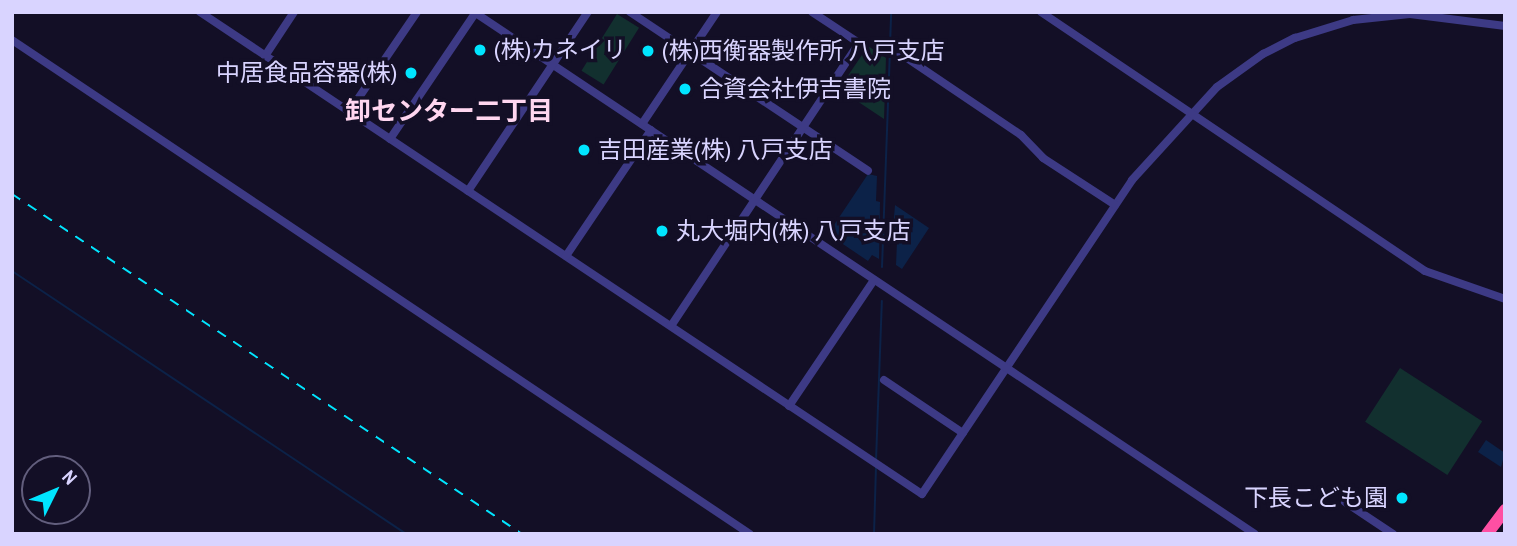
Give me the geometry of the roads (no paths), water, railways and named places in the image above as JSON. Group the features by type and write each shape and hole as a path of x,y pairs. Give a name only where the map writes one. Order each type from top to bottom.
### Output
{"highway":[{"path":"1487,534 1505,510"}],"street":[{"path":"200,12 922,494 1115,205 1148,158 1190,112 1263,54 1321,28 1410,15 1505,26"},
{"path":"265,56 295,12"},
{"path":"349,112 417,12"},
{"path":"468,191 588,12"},
{"path":"630,12 868,171"},
{"path":"642,124 717,12"},
{"path":"671,326 859,43 812,12"},
{"path":"1041,12 1425,271 1505,299"},
{"path":"390,139 475,13 1255,534"},
{"path":"12,40 750,534"},
{"path":"892,48 1021,135 1043,158 1115,205"},
{"path":"566,256 651,130"},
{"path":"789,406 874,279"},
{"path":"884,380 962,433"},
{"path":"1345,502 1393,534"}],"water":[{"path":"868,174 877,176 876,201 880,202 879,259 872,255 868,261 828,234"},
{"path":"895,205 929,228 902,269 896,265 897,241 892,240"},
{"path":"1486,440 1505,453 1501,467 1478,452"}],"waterway":[{"path":"890,46 891,12"},
{"path":"882,267 890,52"},
{"path":"12,271 407,534"},
{"path":"876,461 882,301"},
{"path":"874,534 876,466"}],"railway":[{"path":"12,194 522,534"}],"place":[{"name":"(株)カネイリ","path":"480,50"},
{"name":"(株)西衡器製作所 八戸支店","path":"648,51"},
{"name":"中居食品容器(株)","path":"411,73"},
{"name":"合資会社伊吉書院","path":"685,89"},
{"name":"吉田産業(株) 八戸支店","path":"584,150"},
{"name":"丸大堀内(株) 八戸支店","path":"662,231"},
{"name":"下長こども園","path":"1402,498"}],"district":[{"name":"卸センター二丁目","path":"449,111"}]}
